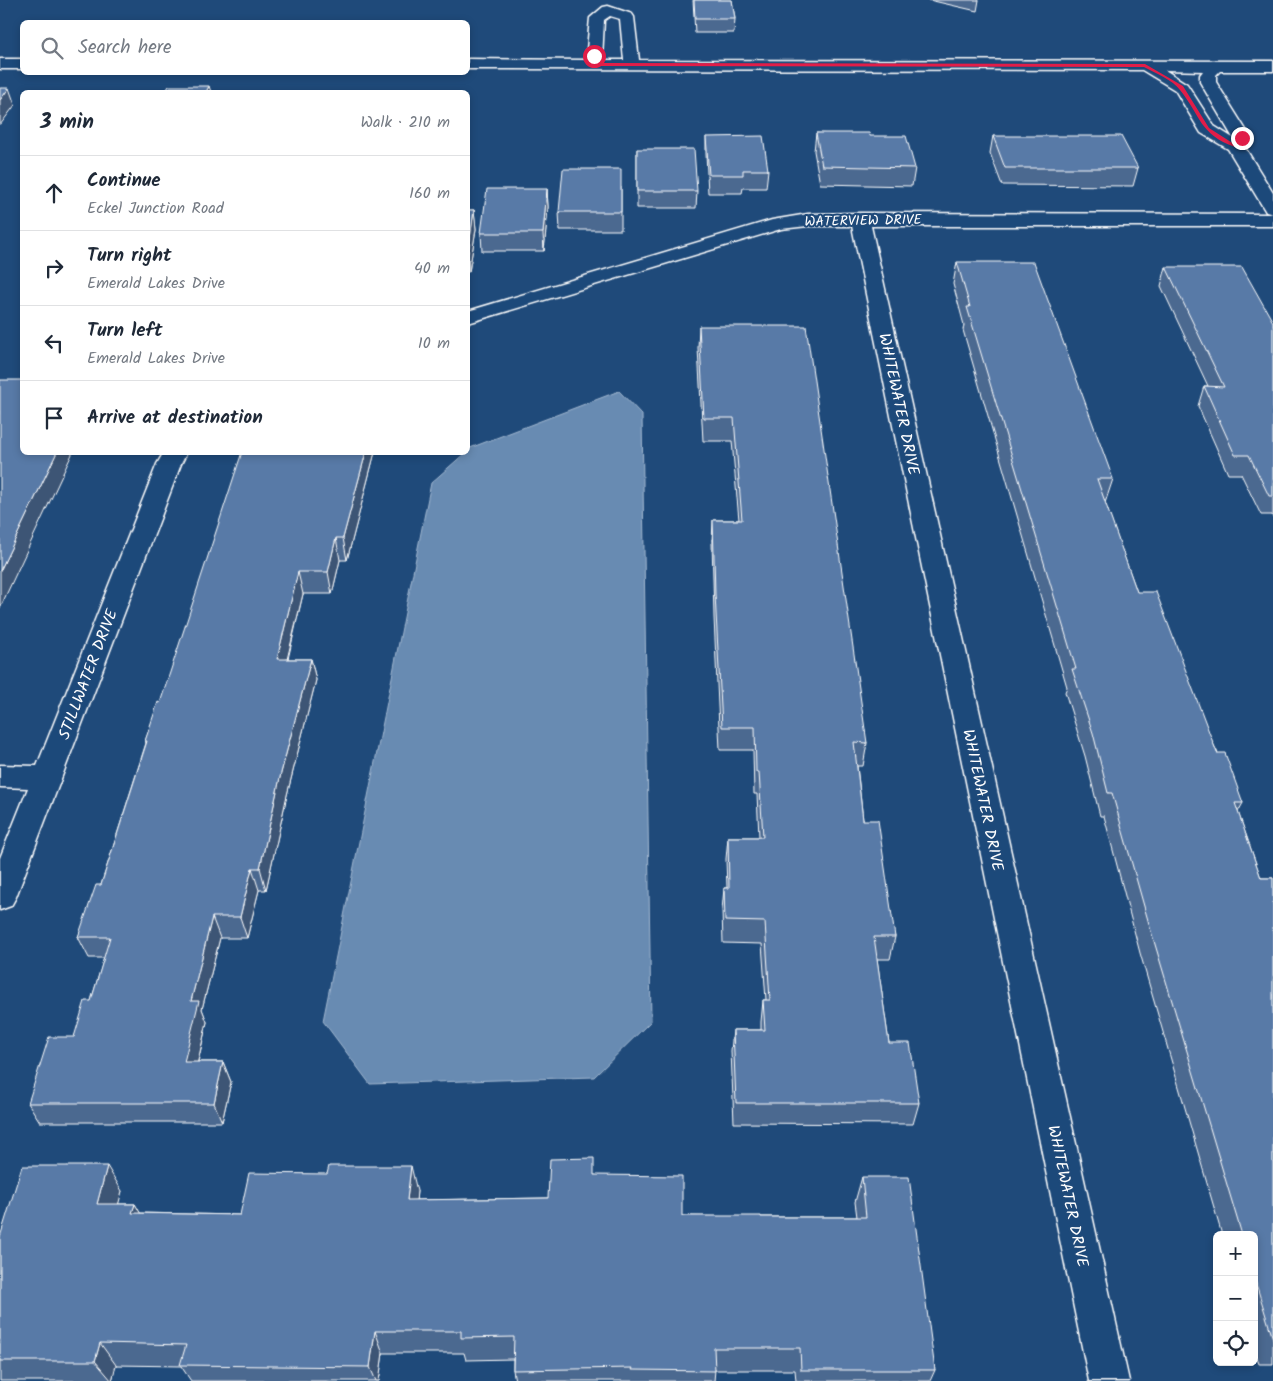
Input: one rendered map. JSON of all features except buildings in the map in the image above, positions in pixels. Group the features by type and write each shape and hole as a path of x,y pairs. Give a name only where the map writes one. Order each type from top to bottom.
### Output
{"street":[{"path":"594,64 597,18 608,5 627,17 632,64"},
{"path":"0,64 20,64"},
{"path":"470,64 1273,66"},
{"path":"1145,66 1181,87 1207,129 1235,146 1273,208"},
{"path":"1215,66 1208,75 1208,82 1242,138 1235,146"},
{"name":"WHITEWATER DRIVE","path":"860,219 1109,1381"},
{"name":"WATERVIEW DRIVE","path":"470,316 779,224 808,220 1273,220"},
{"name":"STILLWATER DRIVE","path":"0,897 169,464 174,455"},
{"path":"0,776 47,776"}],"water":[{"path":"619,391 642,415 651,1021 594,1077 370,1084 323,1021 431,483 463,455 470,455 470,448"}],"route":[{"path":"594,56 594,64 1145,66 1172,80 1181,87 1207,129 1214,135 1235,146 1242,138"}]}
